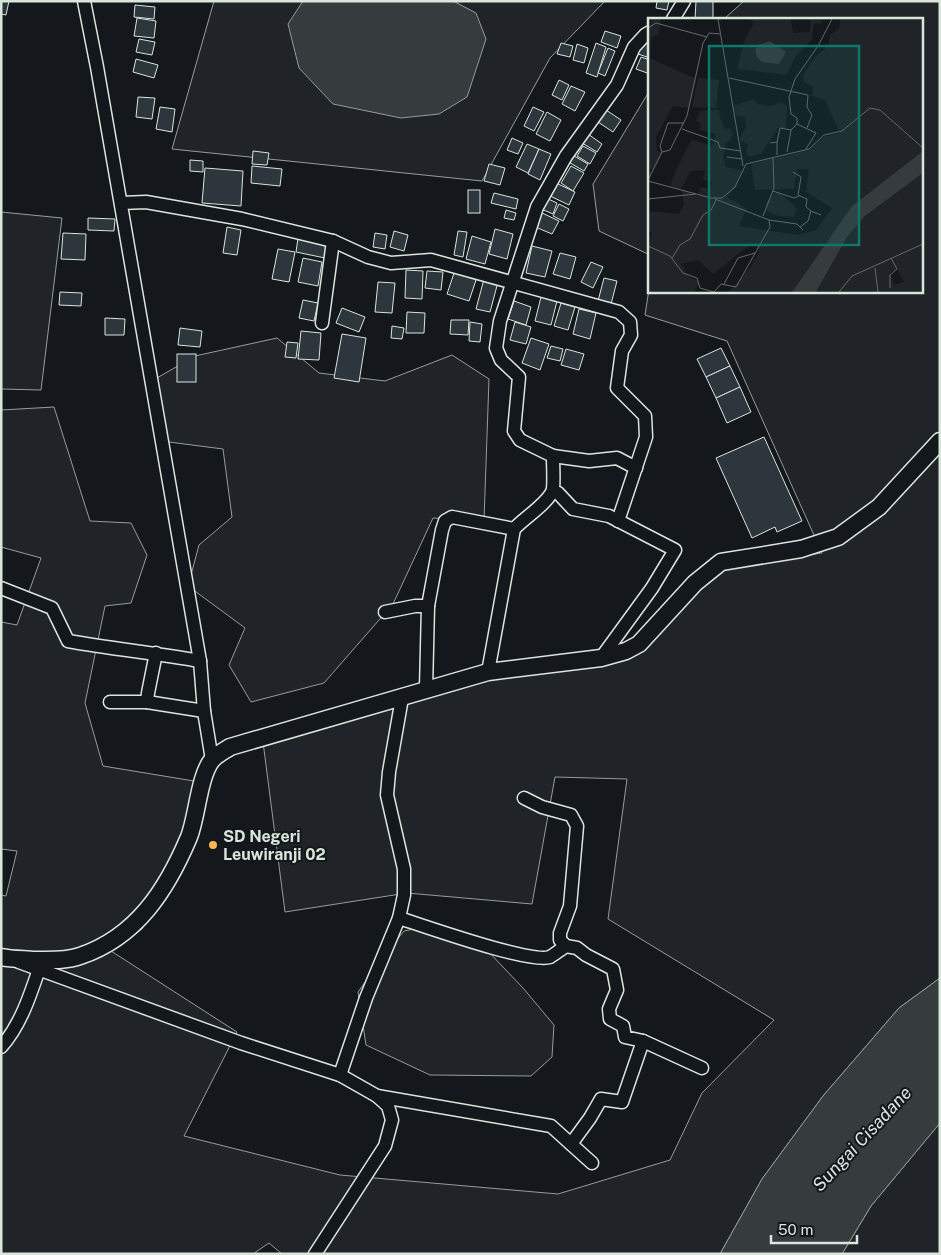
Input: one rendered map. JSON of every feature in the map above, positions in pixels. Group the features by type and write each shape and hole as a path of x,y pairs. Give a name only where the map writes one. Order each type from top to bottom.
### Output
{"main road":[{"path":"6,958 56,960 79,957 109,944 140,919 161,893 189,836 206,772 212,760 230,747 488,672 601,658 626,652 639,644 695,583 721,562 801,550 838,537 879,507 940,441"}],"street":[{"path":"84,1 200,661 204,711 212,760"},
{"path":"674,18 684,1"},
{"path":"636,468 617,458 590,461 553,456 520,440 514,431 518,377 501,360 496,348 500,321 514,283 537,207 566,156 617,85 634,47 648,33"},
{"path":"121,203 146,202 242,219 333,240 368,257 391,263 431,260 619,312 630,322 631,335 622,351 616,388 645,416 646,437 618,521"},
{"path":"322,323 333,240"},
{"path":"488,672 514,529 522,520 540,507 553,491 553,456"},
{"path":"553,491 573,509 609,516 675,550 652,588 601,658"},
{"path":"426,689 428,606 445,522 452,517 514,529"},
{"path":"1,588 52,608 68,641 116,650 156,653 200,661"},
{"path":"385,612 415,606 428,606"},
{"path":"148,702 156,653"},
{"path":"340,1075 366,998 399,918 404,895 404,869 387,794 402,698"},
{"path":"110,702 148,702 204,711"},
{"path":"524,798 542,807 571,816 577,826 570,906 560,933 560,940 566,946 577,948 612,969 617,990 609,1009 610,1019 624,1026 625,1037 643,1041 702,1068"},
{"path":"399,918 499,949 536,958 549,957 566,946"},
{"path":"6,958 241,1043 340,1075 377,1096 388,1106 392,1120 385,1146 315,1254"},
{"path":"1,1047 13,1034 34,986 39,969"},
{"path":"571,1144 601,1099 622,1102 643,1041"},
{"path":"377,1096 551,1126 592,1164"}],"shaded area":[{"path":"214,1 605,1 550,58 482,181 172,149"},
{"path":"744,1 940,1 940,978 899,1008 823,1096 762,1179 720,1254 282,1254 269,1243 253,1254 1,1254 1,895 6,896 17,851 1,849 1,622 17,625 41,558 1,547 1,410 54,407 90,521 131,523 147,555 131,603 105,606 85,703 103,766 206,783 173,884 142,929 111,951 237,1032 184,1136 340,1175 558,1194 670,1160 702,1093 774,1020 608,919 627,779 555,777 532,904 407,893 285,912 263,742 468,681 622,655 686,585 729,566 822,553 727,341 645,315 649,292 924,292 924,18 725,18"},
{"path":"648,93 648,254 599,231 593,184"},
{"path":"1,212 62,218 41,390 1,389"},
{"path":"277,338 319,373 385,381 452,355 489,379 484,521 433,518 393,604 324,683 251,702 229,665 245,628 188,586 199,545 232,517 223,449 169,442 150,382 195,356"},
{"path":"439,924 485,948 523,988 554,1025 552,1057 531,1076 430,1075 366,1045 358,992 404,931"},
{"path":"940,1123 940,1254 842,1254 871,1206"}],"water":[{"path":"303,1 453,1 476,13 486,39 467,97 439,114 401,118 333,104 299,68 288,24"},
{"name":"Sungai Cisadane","path":"940,978 940,1123 871,1206 842,1254 720,1254 762,1179 823,1096 899,1008"}],"building":[{"path":"1,1 9,1 6,15 1,14"},
{"path":"657,1 669,1 667,10 656,8"},
{"path":"696,1 713,1 713,18 695,18"},
{"path":"135,5 155,7 154,19 134,17"},
{"path":"137,18 156,21 154,38 134,36"},
{"path":"605,31 621,36 617,48 601,42"},
{"path":"139,39 155,42 152,55 136,52"},
{"path":"642,40 648,42 648,57 638,54"},
{"path":"561,43 573,46 570,57 557,54"},
{"path":"596,43 606,47 597,77 586,73"},
{"path":"577,44 588,48 584,63 573,60"},
{"path":"608,48 615,51 605,76 598,73"},
{"path":"641,57 648,59 648,73 636,69"},
{"path":"136,59 158,65 154,78 133,72"},
{"path":"559,80 569,85 562,100 552,95"},
{"path":"571,86 585,92 575,111 562,104"},
{"path":"138,97 155,98 152,119 136,117"},
{"path":"160,107 175,109 172,132 156,129"},
{"path":"533,107 544,112 534,131 524,126"},
{"path":"606,110 621,120 613,132 598,122"},
{"path":"547,112 561,120 550,141 536,134"},
{"path":"588,134 602,144 597,152 582,143"},
{"path":"512,138 523,143 518,154 507,150"},
{"path":"527,144 539,149 528,173 516,167"},
{"path":"583,146 596,153 590,164 577,156"},
{"path":"539,149 551,154 540,180 528,174"},
{"path":"253,151 269,153 267,165 252,164"},
{"path":"569,153 588,164 584,171 565,160"},
{"path":"190,160 203,161 203,172 190,171"},
{"path":"489,164 505,168 500,185 484,181"},
{"path":"252,166 282,169 280,186 251,183"},
{"path":"571,166 584,173 573,191 561,183"},
{"path":"205,168 243,171 241,206 202,203"},
{"path":"554,182 575,192 569,205 548,195"},
{"path":"468,190 480,190 480,213 468,213"},
{"path":"494,193 518,199 516,209 491,203"},
{"path":"544,197 557,203 553,214 539,208"},
{"path":"559,204 569,209 563,221 553,216"},
{"path":"506,210 516,213 514,220 504,218"},
{"path":"540,212 559,221 552,234 533,226"},
{"path":"88,218 115,219 114,231 88,230"},
{"path":"227,227 241,230 237,255 223,253"},
{"path":"495,229 513,234 507,259 489,254"},
{"path":"394,231 408,235 404,251 390,247"},
{"path":"458,231 467,232 463,257 454,255"},
{"path":"63,233 86,234 85,260 61,259"},
{"path":"375,233 387,235 385,249 373,247"},
{"path":"472,236 491,242 485,264 466,259"},
{"path":"298,238 327,244 325,258 296,252"},
{"path":"532,246 552,251 545,277 526,273"},
{"path":"278,249 295,252 289,282 272,279"},
{"path":"560,253 576,257 570,279 553,274"},
{"path":"303,258 322,262 318,286 298,282"},
{"path":"591,262 603,267 593,288 581,282"},
{"path":"406,270 423,271 422,299 405,298"},
{"path":"455,270 477,277 469,301 447,294"},
{"path":"427,271 443,272 441,290 425,288"},
{"path":"604,278 617,281 611,304 598,301"},
{"path":"484,279 498,282 490,312 476,309"},
{"path":"378,282 395,283 392,313 375,312"},
{"path":"60,292 82,293 81,306 59,305"},
{"path":"541,297 557,301 551,325 535,321"},
{"path":"303,300 318,303 314,321 299,318"},
{"path":"514,301 531,307 526,325 508,319"},
{"path":"561,303 575,307 568,330 554,326"},
{"path":"342,308 365,317 359,332 336,323"},
{"path":"579,309 596,313 590,339 573,334"},
{"path":"407,312 425,313 424,333 406,333"},
{"path":"105,318 125,319 124,335 105,335"},
{"path":"451,320 469,320 468,335 450,334"},
{"path":"470,322 482,324 480,342 469,341"},
{"path":"515,322 531,327 526,344 510,340"},
{"path":"392,326 404,328 402,339 391,338"},
{"path":"180,328 202,331 200,347 178,345"},
{"path":"301,331 321,333 319,360 298,359"},
{"path":"342,334 366,338 359,382 334,378"},
{"path":"531,338 549,344 540,370 522,363"},
{"path":"287,342 298,343 296,358 285,357"},
{"path":"551,346 563,349 560,361 547,358"},
{"path":"721,348 730,366 706,377 697,359"},
{"path":"566,349 584,354 579,370 561,365"},
{"path":"177,354 196,354 196,382 177,382"},
{"path":"730,366 740,387 716,398 706,377"},
{"path":"740,387 751,412 727,423 716,398"},
{"path":"764,437 802,521 777,532 775,527 752,538 716,458"}],"place":[{"name":"SD Negeri Leuwiranji 02","path":"213,845"}]}
